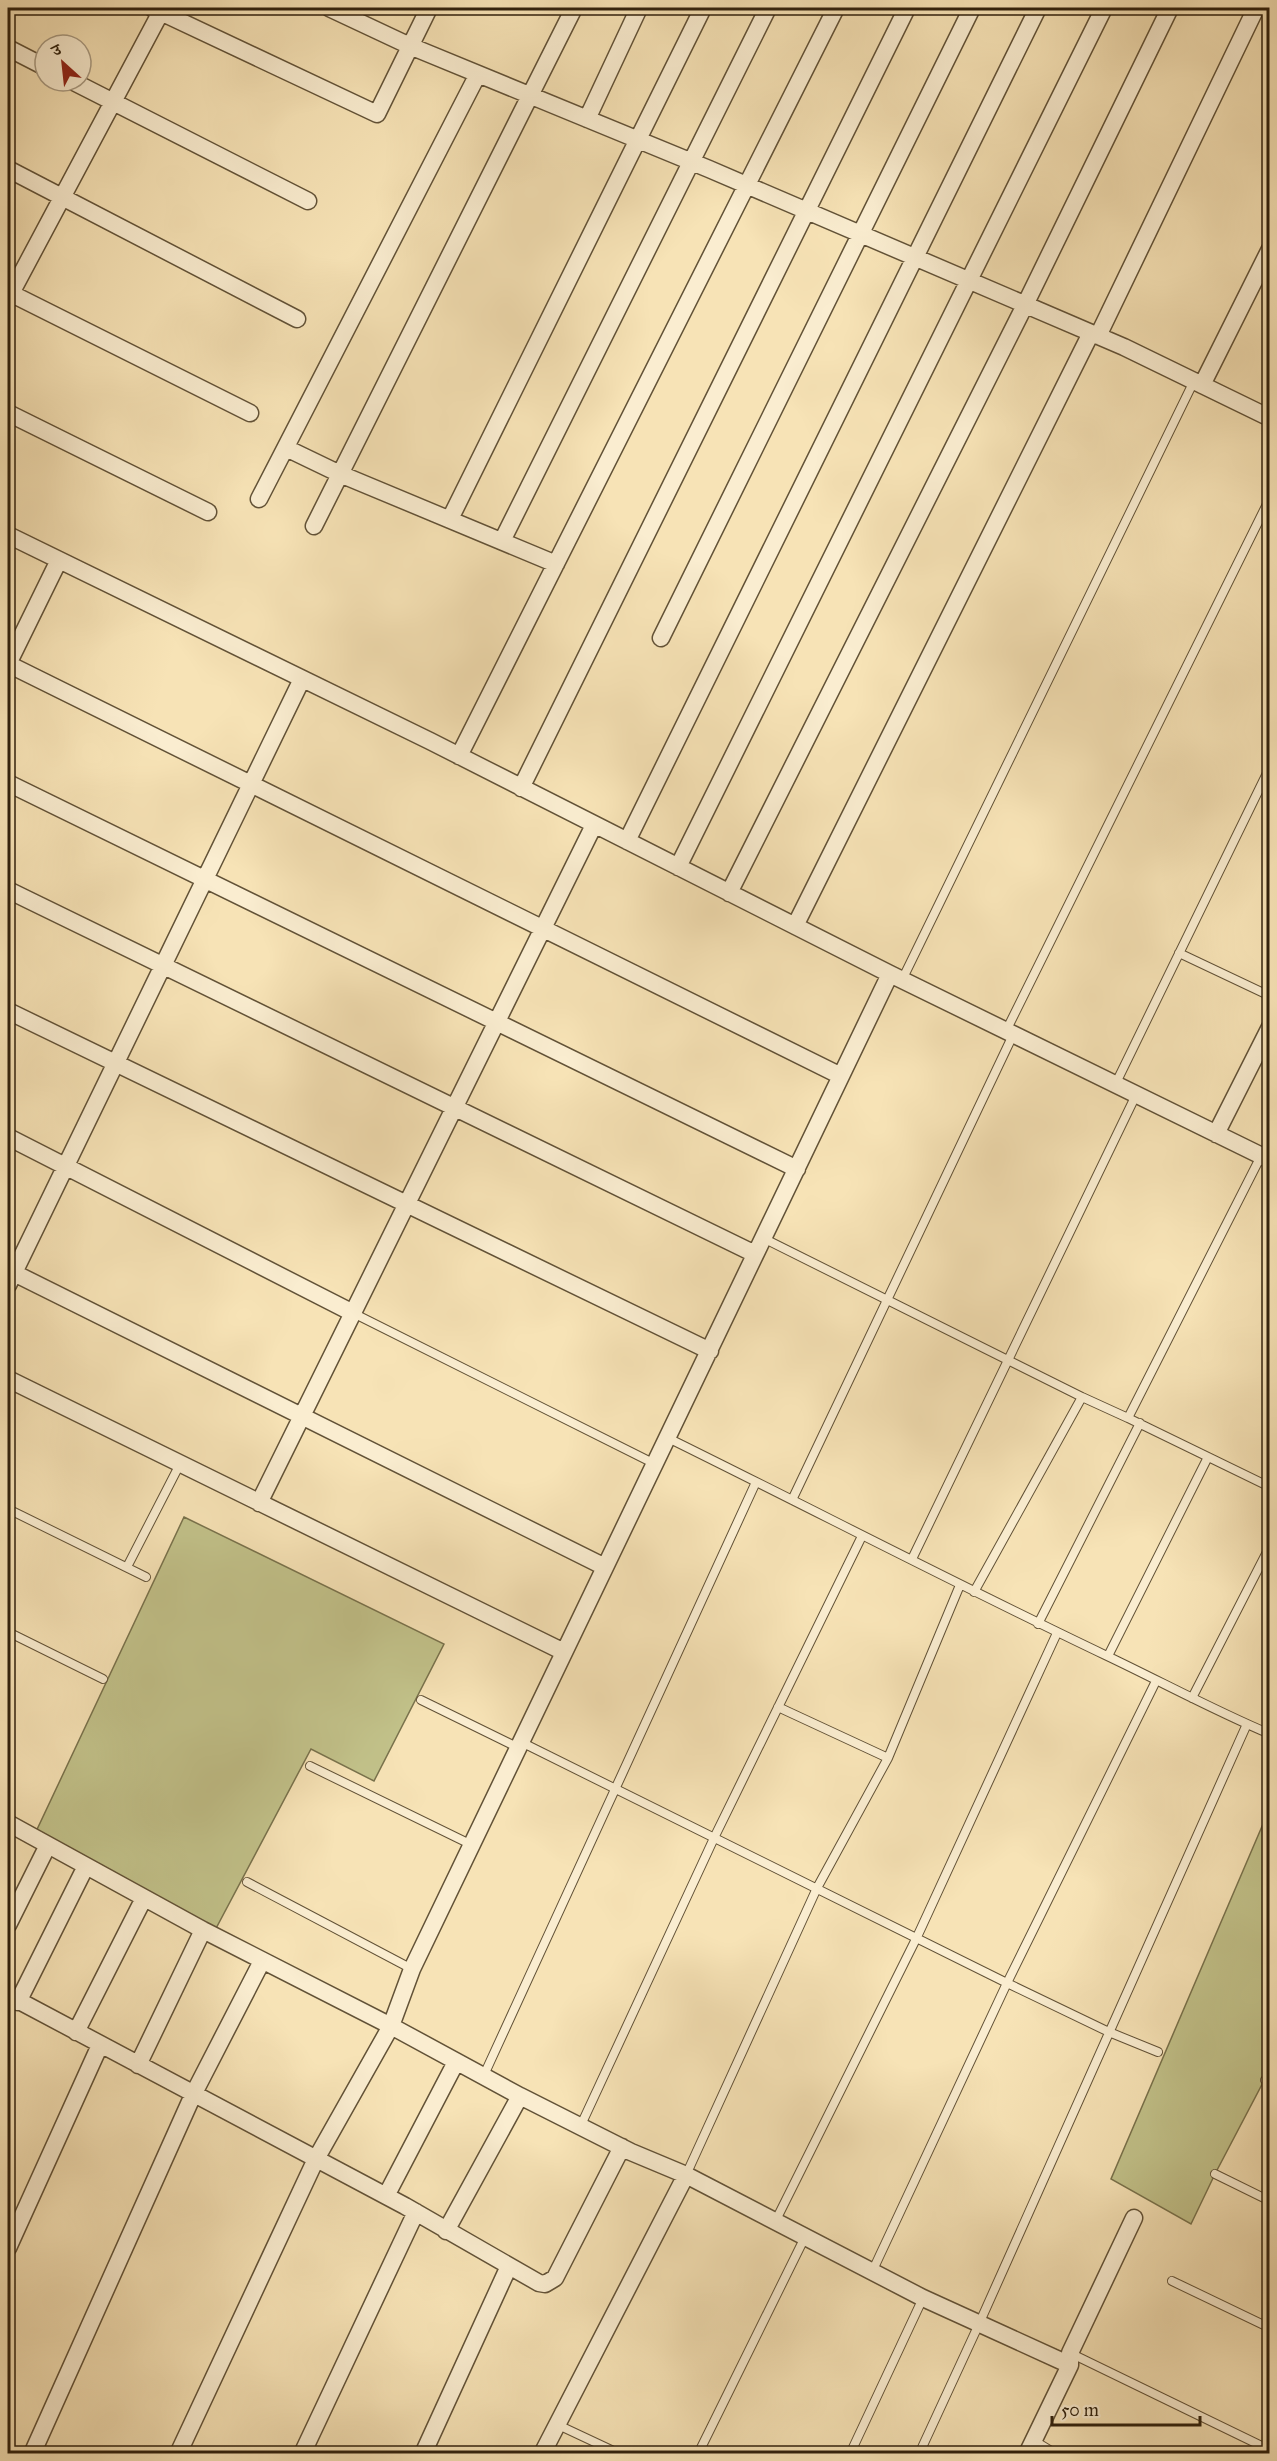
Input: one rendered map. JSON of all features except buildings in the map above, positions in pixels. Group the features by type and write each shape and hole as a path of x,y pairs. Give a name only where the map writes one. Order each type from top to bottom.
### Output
{"street":[{"path":"329,8 410,46 692,162 1095,335 1269,418"},
{"path":"250,413 8,295 112,102 158,9 377,114 428,8"},
{"path":"314,526 574,8"},
{"path":"587,119 639,8"},
{"path":"450,519 703,8"},
{"path":"502,541 768,8"},
{"path":"459,756 836,8"},
{"path":"521,788 907,8"},
{"path":"661,638 972,8"},
{"path":"627,841 1038,8"},
{"path":"678,867 1104,8"},
{"path":"729,893 1025,305 1170,8"},
{"path":"795,926 1095,335 1256,8"},
{"path":"8,48 33,61"},
{"path":"260,499 478,74"},
{"path":"93,92 308,201"},
{"path":"8,169 297,319"},
{"path":"1198,383 1269,249"},
{"path":"8,413 208,512"},
{"path":"286,448 340,474 556,564"},
{"path":"8,535 459,756 896,977 1265,1158"},
{"path":"59,560 8,664 841,1076"},
{"path":"302,679 65,1166 9,1276 303,1416 605,1567"},
{"path":"8,783 796,1169"},
{"path":"259,1503 594,825"},
{"path":"8,890 756,1254"},
{"path":"178,2454 316,2159 390,2026 412,1969 841,1076 896,977"},
{"path":"8,1011 710,1351"},
{"path":"1216,1134 1269,1027"},
{"path":"8,1137 353,1313"},
{"path":"8,1379 564,1652"},
{"path":"8,1823 203,1930 484,2075 520,2096 622,2147 686,2175 923,2298 979,2324 1070,2359"},
{"path":"8,1925 48,1845"},
{"path":"86,1866 13,1998 416,2212 539,2283 551,2282 622,2147"},
{"path":"76,2032 144,1898"},
{"path":"138,2064 203,1930"},
{"path":"32,2454 193,2095 262,1961"},
{"path":"8,2248 100,2045"},
{"path":"386,2196 456,2062"},
{"path":"446,2231 520,2096"},
{"path":"542,2454 555,2424 686,2175"},
{"path":"302,2454 416,2212"},
{"path":"1030,2447 1134,2218"},
{"path":"423,2454 509,2266"}],"lane":[{"path":"896,977 1198,383"},
{"path":"792,1500 1009,1033 1269,498"},
{"path":"1115,1085 1269,767"},
{"path":"1179,953 1269,996"},
{"path":"912,1558 1136,1095"},
{"path":"1128,1418 1265,1158"},
{"path":"763,1238 1082,1397 1269,1487"},
{"path":"353,1313 656,1464"},
{"path":"974,1592 1082,1397"},
{"path":"1038,1624 1140,1423"},
{"path":"668,1438 862,1536 912,1558 1038,1624 1269,1734"},
{"path":"1108,1656 1208,1457"},
{"path":"127,1567 180,1464"},
{"path":"484,2075 756,1482"},
{"path":"8,1509 146,1577"},
{"path":"581,2125 715,1836 862,1536"},
{"path":"1192,1698 1269,1546"},
{"path":"686,2175 817,1888 888,1758 960,1585"},
{"path":"8,1632 103,1679"},
{"path":"775,2222 917,1937 1057,1633"},
{"path":"872,2272 1007,1983 1156,1682"},
{"path":"421,1700 617,1788 1007,1983 1109,2032 1158,2052"},
{"path":"778,1707 888,1758"},
{"path":"919,2454 1247,1725"},
{"path":"310,1766 472,1845"},
{"path":"247,1882 412,1969"},
{"path":"1215,2174 1269,2201"},
{"path":"698,2454 805,2238"},
{"path":"1172,2282 1269,2328"},
{"path":"850,2454 923,2298"},
{"path":"1070,2359 1269,2450"},
{"path":"555,2424 621,2454"},
{"path":"1030,2447 1056,2454"}],"green space":[{"path":"184,1517 444,1644 374,1781 311,1749 213,1934 33,1838"},
{"path":"1269,1810 1269,2071 1191,2224 1111,2179"}]}
